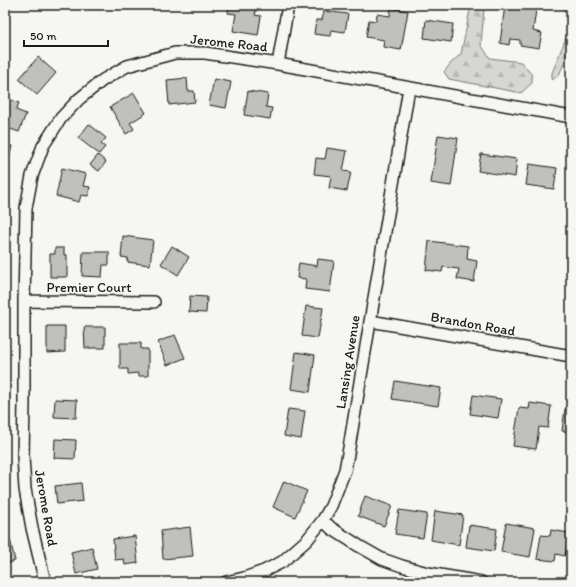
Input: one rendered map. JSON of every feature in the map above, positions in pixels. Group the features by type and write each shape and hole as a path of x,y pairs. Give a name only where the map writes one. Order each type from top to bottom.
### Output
{"street":[{"path":"278,64 288,5"},
{"name":"Jerome Road","path":"45,582 32,528 25,489 23,456 26,208 32,176 43,146 61,118 79,99 103,80 127,66 175,54 205,53 278,64 571,117"},
{"name":"Lansing Avenue","path":"226,582 264,571 282,562 307,540 323,520 331,506 345,470 409,88"},
{"name":"Premier Court","path":"24,301 154,302"},
{"name":"Brandon Road","path":"370,321 571,356"},
{"path":"323,520 331,528 382,560 402,566 427,577 481,582"}],"green space":[{"path":"471,5 487,5 484,8 481,45 490,58 521,62 532,75 532,83 521,93 449,79 444,72 461,54"},
{"path":"561,5 571,5 571,47 559,75 552,80 552,73 569,30 569,18"}],"building":[{"path":"229,5 257,6 255,15 261,16 258,35 233,31 236,14 228,13"},
{"path":"505,5 536,10 533,31 542,33 539,48 520,45 520,40 510,39 509,45 500,43"},
{"path":"391,8 408,11 401,50 383,47 384,40 366,37 369,20 376,21 377,14 390,16"},
{"path":"324,11 348,14 345,32 331,30 330,36 314,34 316,20 322,20"},
{"path":"426,20 453,24 451,42 424,38"},
{"path":"38,57 56,73 37,95 19,79"},
{"path":"187,78 188,91 194,91 195,102 169,105 167,80"},
{"path":"214,79 231,82 226,108 209,105"},
{"path":"248,91 268,94 266,107 272,108 270,119 244,115"},
{"path":"134,93 146,113 130,123 134,129 126,134 110,107"},
{"path":"7,98 19,103 16,110 26,114 19,132 5,127 5,103"},
{"path":"89,124 106,138 101,144 105,147 99,154 78,138"},
{"path":"438,135 458,138 451,186 431,183"},
{"path":"5,144 12,146 8,162 5,162"},
{"path":"327,148 347,151 343,171 351,172 347,191 329,188 331,176 314,174 316,158 325,159"},
{"path":"481,154 517,159 515,177 478,171"},
{"path":"98,155 106,162 99,171 90,165"},
{"path":"529,164 557,168 554,189 526,185"},
{"path":"62,168 86,174 83,186 90,187 88,196 81,195 79,202 56,196"},
{"path":"123,236 153,240 150,265 127,262 128,258 121,257"},
{"path":"429,241 468,246 467,259 477,261 474,282 457,279 459,269 443,267 442,272 426,270"},
{"path":"172,246 189,257 178,275 161,264"},
{"path":"55,248 64,248 64,255 67,255 67,277 50,277 50,254 55,254"},
{"path":"83,252 109,252 109,265 103,265 102,277 82,276"},
{"path":"318,259 334,261 330,292 305,289 306,279 297,278 299,263 317,266"},
{"path":"190,296 207,297 206,313 189,312"},
{"path":"306,306 323,308 318,338 302,336"},
{"path":"47,326 65,326 65,352 47,353"},
{"path":"84,327 105,327 105,348 85,348"},
{"path":"175,335 185,358 167,365 158,342"},
{"path":"120,343 141,343 141,349 148,349 148,376 138,376 138,373 128,374 128,369 120,369"},
{"path":"296,352 315,355 310,392 291,389"},
{"path":"395,381 441,388 438,406 392,399"},
{"path":"473,395 501,399 498,418 470,414"},
{"path":"55,399 77,400 76,418 54,417"},
{"path":"530,403 551,406 548,428 539,427 536,449 513,446 519,408 529,409"},
{"path":"288,409 305,411 301,439 284,436"},
{"path":"565,409 571,410 571,432 562,431"},
{"path":"55,439 76,440 75,459 54,458"},
{"path":"284,481 307,491 295,517 273,507"},
{"path":"81,483 83,501 57,504 55,486"},
{"path":"365,496 392,506 384,526 358,516"},
{"path":"399,510 427,514 423,538 395,534"},
{"path":"435,511 463,515 459,545 431,540"},
{"path":"506,523 535,528 530,557 501,552"},
{"path":"469,525 497,529 494,551 466,547"},
{"path":"190,527 193,556 163,559 161,531"},
{"path":"551,530 569,533 565,556 556,554 555,561 537,559 541,535 550,536"},
{"path":"135,536 138,563 125,565 124,559 115,560 113,539"},
{"path":"10,539 15,561 5,564 5,541"},
{"path":"92,547 97,569 76,574 71,552"}]}
